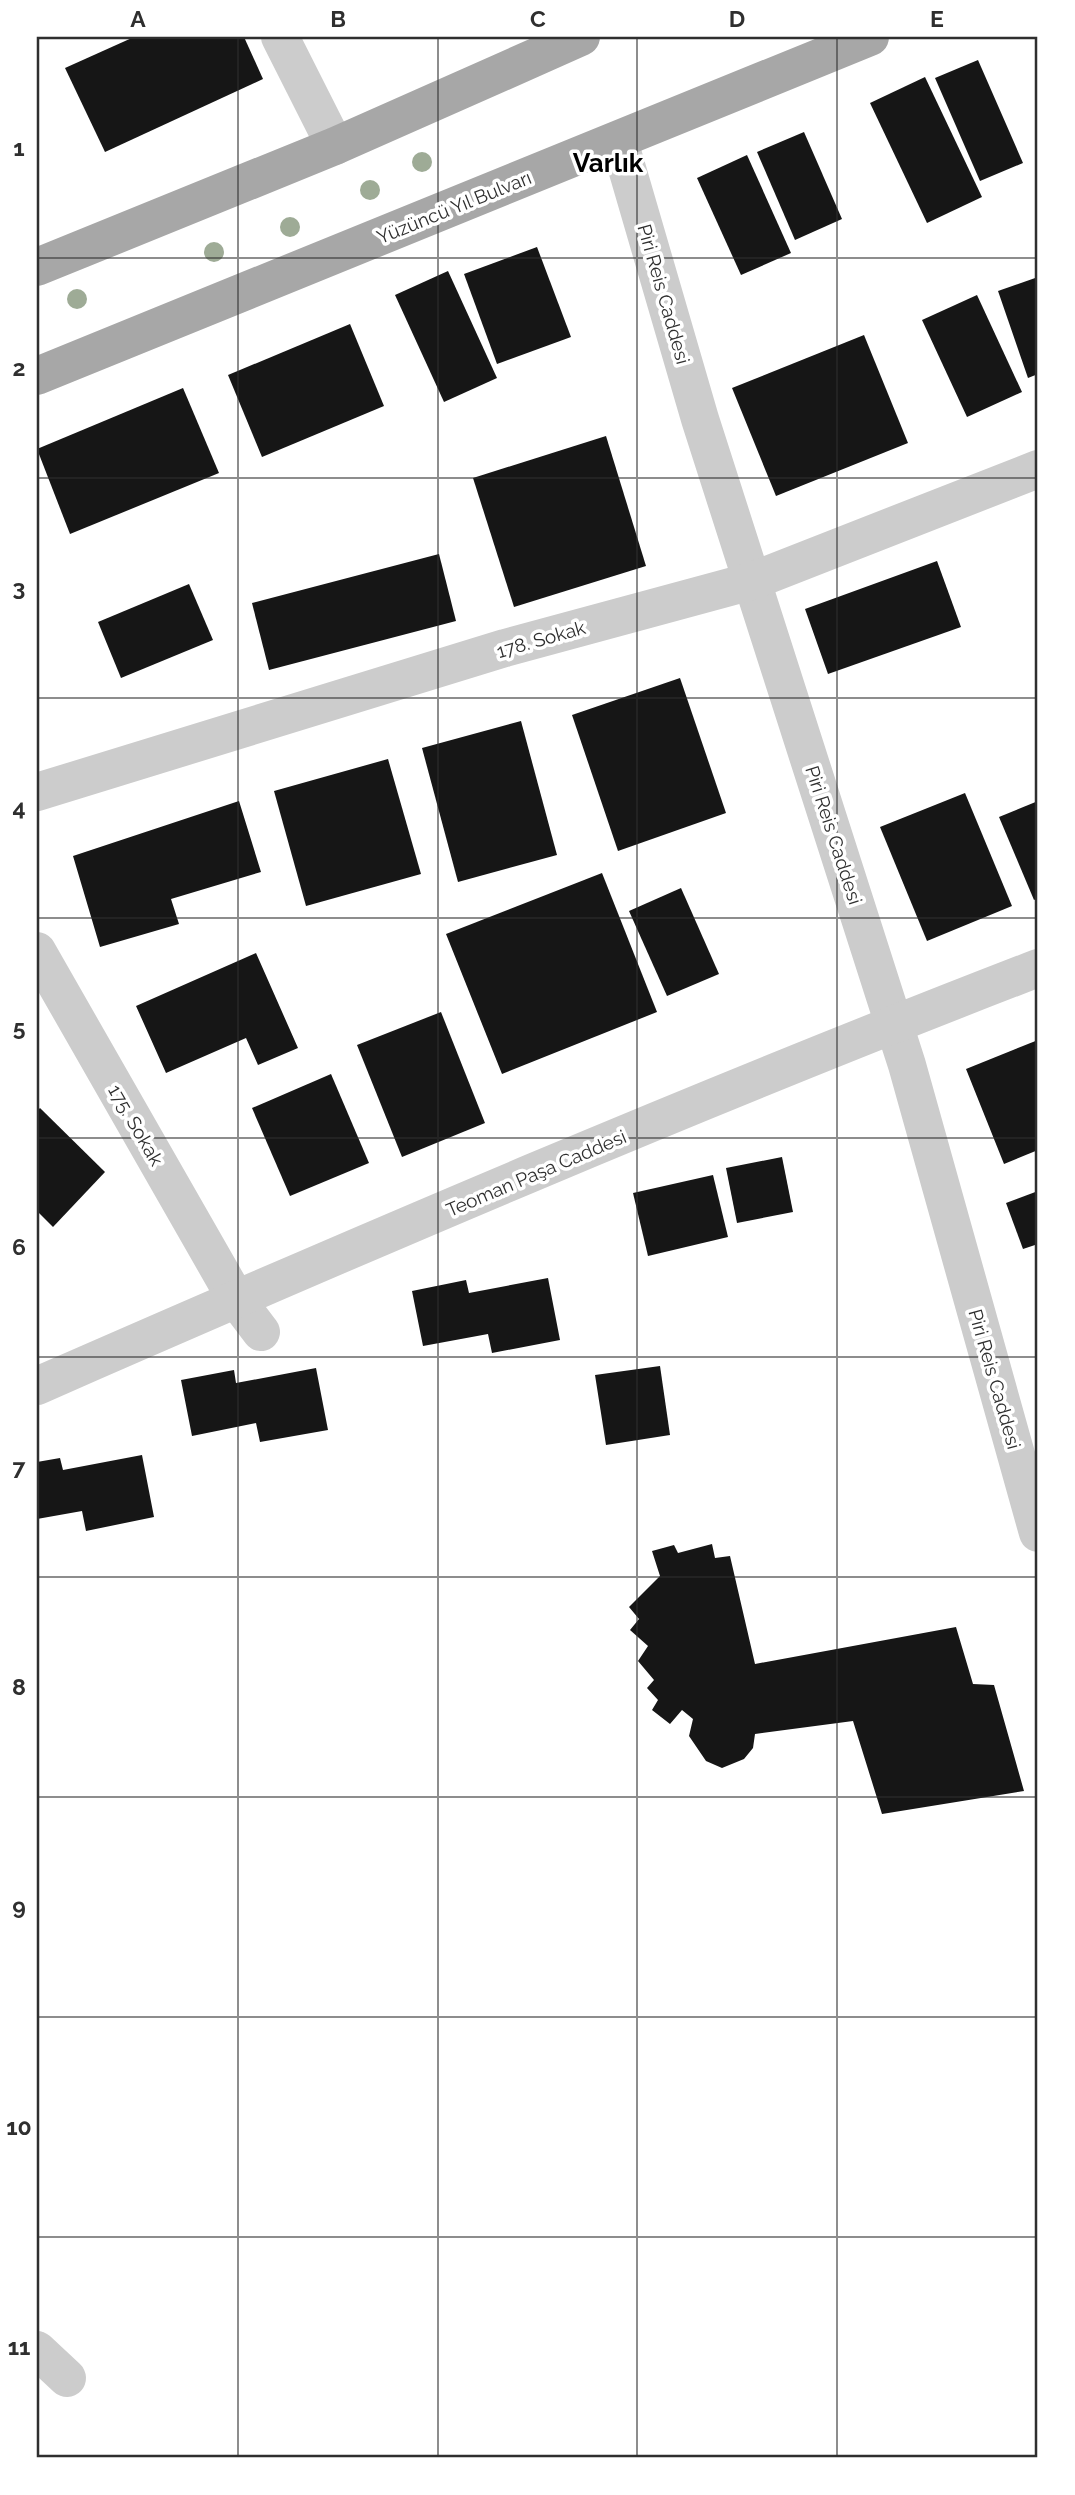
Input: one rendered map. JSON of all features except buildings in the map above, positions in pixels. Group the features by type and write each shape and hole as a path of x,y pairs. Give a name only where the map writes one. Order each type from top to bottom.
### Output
{"main road":[{"path":"37,267 335,146 581,37"},
{"name":"Yüzüncü Yıl Bulvarı","path":"37,376 870,37"}],"street":[{"path":"280,37 335,146"},
{"name":"Piri Reis Caddesi","path":"619,141 700,419 894,1024 1038,1533"},
{"name":"178. Sokak","path":"37,792 505,648 752,581 1038,469"},
{"name":"175. Sokak","path":"37,951 236,1298 261,1332"},
{"name":"Teoman Paşa Caddesi","path":"37,1386 236,1298 894,1024 1038,968"},
{"path":"37,2350 67,2378"}],"district":[{"name":"Varlık","path":"608,163"}]}
